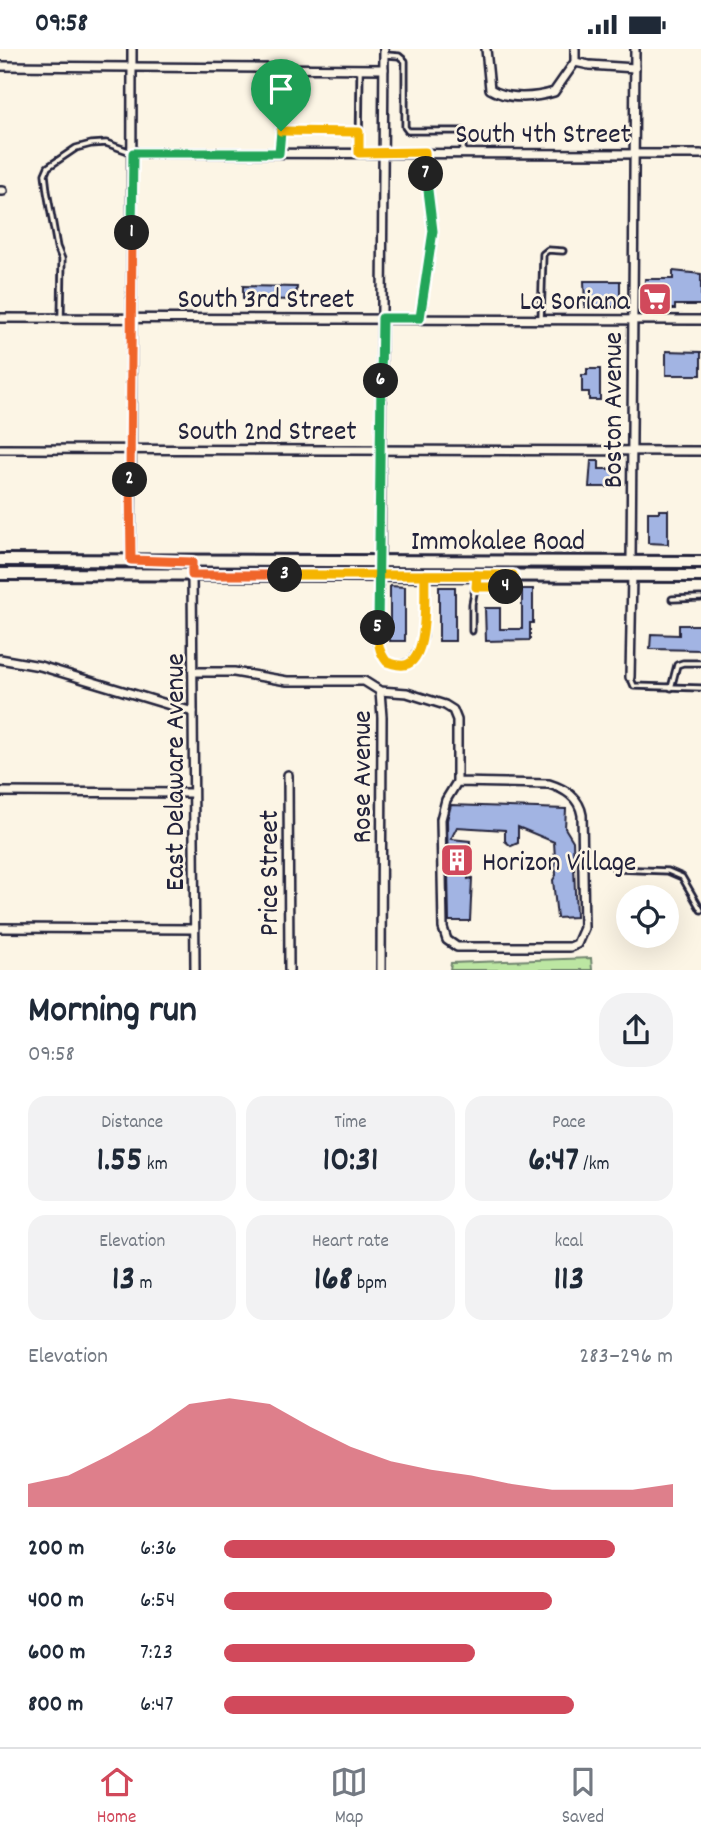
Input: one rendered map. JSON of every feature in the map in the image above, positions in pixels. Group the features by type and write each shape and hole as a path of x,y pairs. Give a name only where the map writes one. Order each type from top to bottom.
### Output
{"main road":[{"name":"Immokalee Road","path":"0,560 701,562"},
{"path":"131,560 131,574"},
{"path":"192,562 192,575"},
{"path":"380,562 380,575"},
{"path":"631,562 632,575"},
{"name":"Immokalee Road","path":"0,574 701,576"}],"street":[{"path":"131,560 132,49"},
{"path":"486,49 488,85 501,96 540,96 554,92 575,62 575,49"},
{"name":"Boston Avenue","path":"631,562 635,49"},
{"path":"380,562 384,52"},
{"path":"575,62 635,68"},
{"path":"0,67 384,69"},
{"name":"South 4th Street","path":"133,153 701,154"},
{"name":"South 3rd Street","path":"0,318 701,320"},
{"name":"South 2nd Street","path":"0,449 701,451"},
{"name":"East Delaware Avenue","path":"192,575 195,970"},
{"path":"630,677 632,575"},
{"path":"0,659 40,666 193,712"},
{"name":"Rose Avenue","path":"193,672 234,673 279,681 364,681 380,691 383,717 381,970"},
{"path":"380,691 407,692 445,705 453,710 457,720 457,782 446,800 441,819 443,928 447,940 457,947 570,947 577,944 584,928 582,815 573,796 549,784 457,782"},
{"name":"Price Street","path":"288,775 289,970"},
{"path":"0,792 193,793"},
{"path":"0,928 194,929"}],"lane":[{"path":"384,52 399,56 405,61 405,127 408,131 463,131 463,152"},
{"path":"359,153 360,69"},
{"path":"279,153 281,131 359,132"},
{"path":"61,318 62,259 57,247 48,198 48,167 76,148 91,144 106,143 133,153"},
{"path":"420,318 433,231 425,152"},
{"path":"541,319 542,254 548,250 563,251"},
{"path":"380,575 378,647 387,662 406,665 416,655 424,637 425,575"},
{"path":"472,631 472,604 477,575"},
{"path":"476,587 513,587 513,575"},
{"path":"672,599 701,598"},
{"path":"671,688 677,665 701,663"},
{"path":"630,677 635,686 701,688"},
{"path":"615,869 668,871 682,877 701,910"}],"green space":[{"path":"591,958 592,970 450,970 451,963"}],"building":[{"path":"673,271 701,274 701,305 675,305 675,309 644,309 645,279 673,279"},
{"path":"584,281 620,281 620,307 585,307"},
{"path":"243,286 297,287 296,300 243,299"},
{"path":"666,351 701,352 701,375 666,375"},
{"path":"587,369 600,369 600,400 589,400 589,392 582,392 582,375 587,375"},
{"path":"591,461 599,461 599,469 615,469 615,487 589,487"},
{"path":"668,510 668,544 648,543 648,512"},
{"path":"390,586 405,587 405,641 390,641"},
{"path":"439,587 455,587 455,641 439,641"},
{"path":"522,589 533,589 530,640 486,641 485,608 500,608 500,629 522,629"},
{"path":"679,625 701,625 701,650 650,649 651,634 679,635"},
{"name":"Horizon Village","path":"451,805 566,809 565,828 573,841 576,917 557,918 553,880 556,875 554,842 518,827 518,843 511,846 505,841 505,830 457,827 451,839 470,841 470,921 449,921 447,820"}],"place":[{"name":"La Soriana","path":"655,299"},
{"name":"Horizon Village","path":"457,860"}],"route":[{"path":"281,131 279,153 133,153 131,560 192,562 192,575 380,575 425,575 477,575 513,575 513,587 476,587 477,575 425,575 424,637 416,655 406,665 387,662 380,655 378,647 380,575 382,318 420,318 433,231 425,152 359,153 359,132 281,131"}]}
